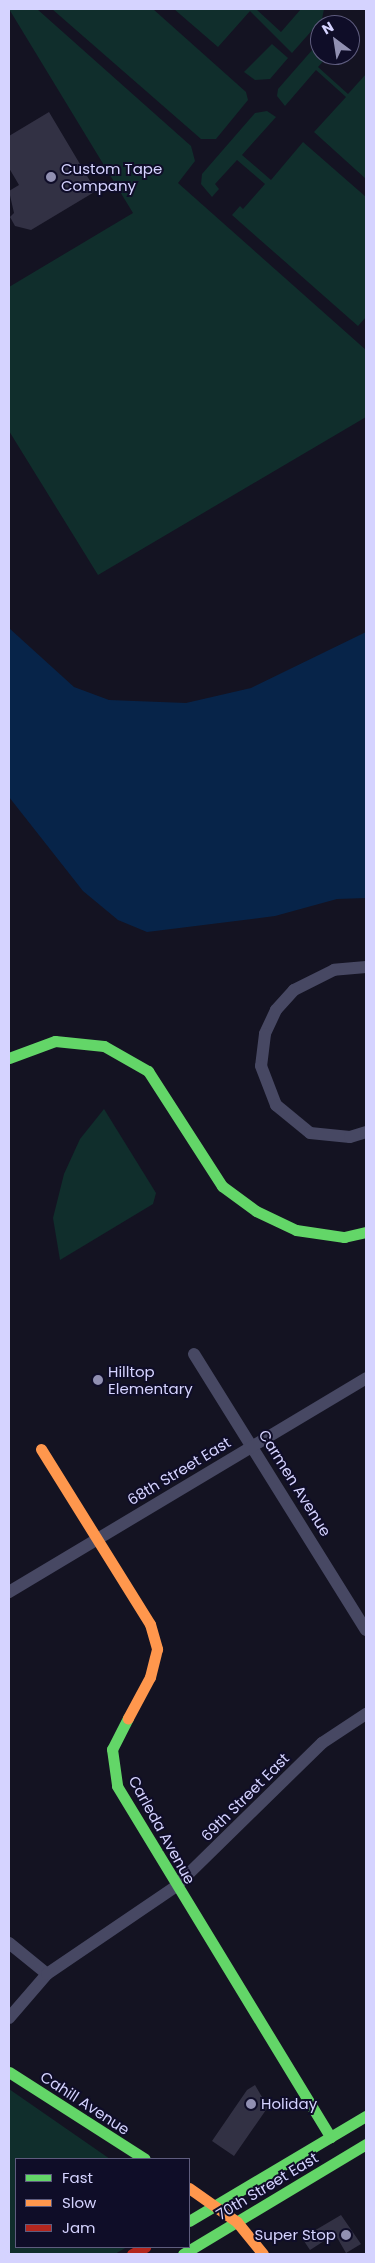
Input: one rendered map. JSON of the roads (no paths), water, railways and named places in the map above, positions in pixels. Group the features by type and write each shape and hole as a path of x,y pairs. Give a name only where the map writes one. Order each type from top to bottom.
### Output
{"street":[{"path":"366,967 334,970 294,990 276,1010 265,1034 261,1066 276,1105 310,1134 350,1138 366,1132"},
{"path":"9,1058 55,1041 104,1046 148,1071 222,1186 256,1211 296,1230 344,1237 366,1232"},
{"name":"Carmen Avenue","path":"194,1354 366,1630"},
{"name":"68th Street East","path":"9,1592 366,1378"},
{"name":"Carleda Avenue","path":"41,1449 99,1538 150,1624 157,1649 150,1677 112,1749 117,1786 175,1887 330,2137"},
{"name":"69th Street East","path":"9,2018 47,1974 175,1887 322,1743 366,1714"},
{"path":"9,1943 47,1974"},
{"name":"Cahill Avenue","path":"9,2072 143,2158"},
{"name":"70th Street East","path":"190,2220 366,2116"},
{"name":"70th Street East","path":"183,2254 366,2144"},
{"path":"190,2189 237,2222 263,2254"},
{"path":"132,2254 143,2248"}],"water":[{"path":"9,628 74,687 109,700 186,703 251,688 366,632 366,898 337,899 275,916 147,932 118,920 83,891 9,797"}],"place":[{"name":"Custom Tape Company","path":"51,177"},
{"name":"Hilltop Elementary","path":"98,1380"},
{"name":"Holiday","path":"251,2104"},
{"name":"Super Stop","path":"346,2235"}]}
